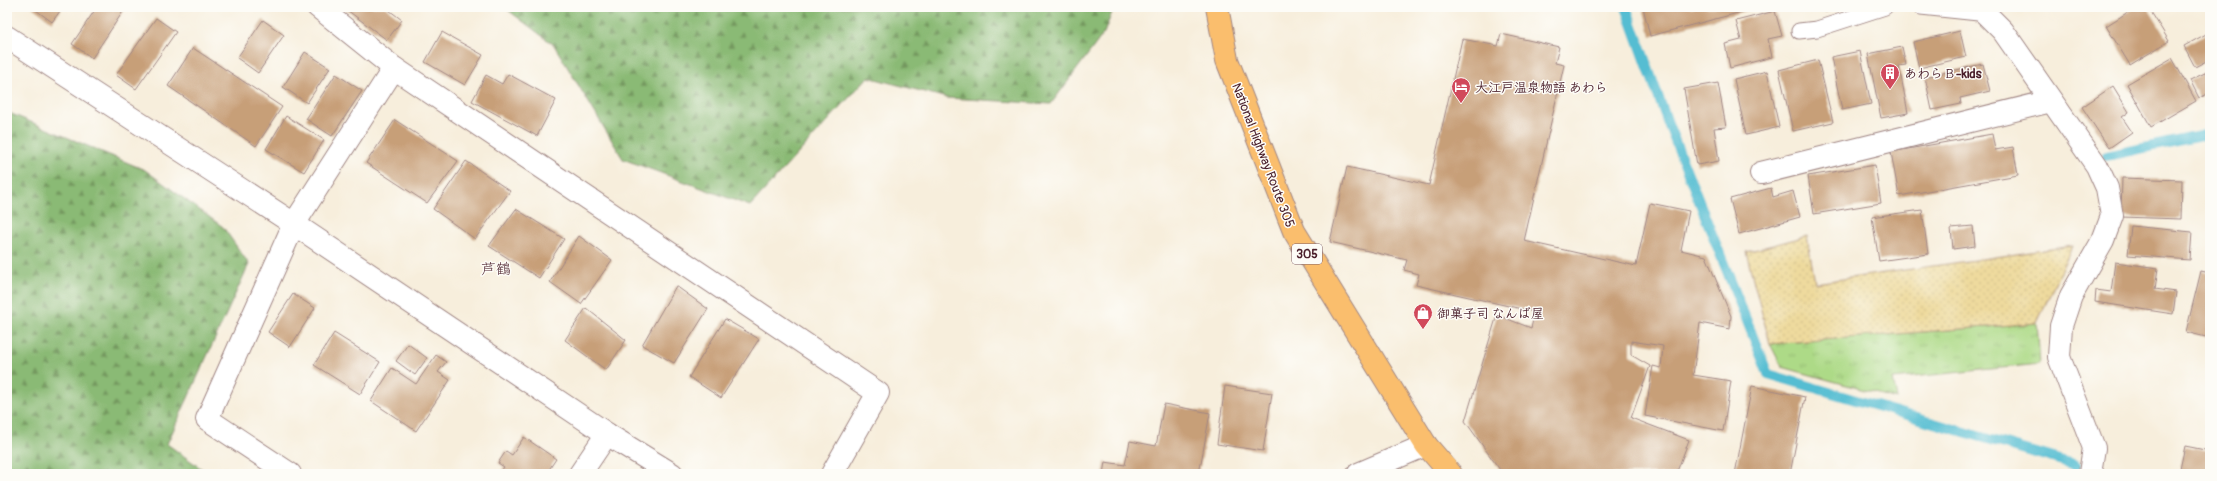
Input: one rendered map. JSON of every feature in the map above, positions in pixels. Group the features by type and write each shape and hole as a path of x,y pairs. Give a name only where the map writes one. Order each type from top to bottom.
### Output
{"highway":[{"name":"National Highway Route 305","path":"1217,7 1227,60 1294,231 1426,445 1451,474"}],"street":[{"path":"318,7 394,68 878,393 832,474"},
{"path":"1984,11 2003,31 2097,166 2107,188 2112,216 2103,240 2071,296 2061,334 2059,357 2094,448 2090,473 2093,474"},
{"path":"7,37 294,224 607,434 672,474"},
{"path":"290,474 207,419 294,224 394,68"},
{"path":"1761,173 2051,101"},
{"path":"580,474 607,434"},
{"path":"1358,474 1426,445"}],"lane":[{"path":"1799,31 1817,29 1885,7"},
{"path":"1921,7 1984,11"}],"green space":[{"path":"504,7 1114,7 1104,33 1051,104 947,98 868,77 750,206 623,159 554,45"},
{"path":"7,112 145,170 223,227 249,264 167,444 209,474 7,474"},
{"path":"2037,323 2040,364 1893,379 1897,399 1782,367 1770,344"}],"sand":[{"path":"1807,236 1815,283 2072,246 2037,323 1770,344 1746,252"}],"building":[{"path":"32,7 63,7 52,22"},
{"path":"97,7 126,7 92,58 72,44"},
{"path":"343,7 385,7 402,20 387,40"},
{"path":"1643,7 1757,7 1757,8 1650,36"},
{"path":"1824,7 1841,7 1841,8 1825,12"},
{"path":"2136,7 2148,7 2169,41 2130,65 2106,26"},
{"path":"1775,11 1782,36 1768,39 1772,57 1730,68 1725,44 1741,40 1736,21"},
{"path":"156,18 176,32 136,89 116,75"},
{"path":"263,20 284,35 258,73 237,58"},
{"path":"1960,31 1966,57 1919,68 1913,42"},
{"path":"442,32 483,55 465,85 425,62"},
{"path":"2208,33 2210,37 2210,59 2195,67 2184,46"},
{"name":"大江戸温泉物語 あわら","path":"1501,34 1559,47 1555,63 1564,65 1524,241 1636,266 1650,203 1689,211 1681,250 1706,256 1731,316 1730,329 1700,323 1693,375 1731,381 1723,431 1645,416 1653,366 1661,368 1663,346 1631,341 1631,355 1650,366 1631,418 1689,440 1676,474 1503,474 1465,421 1497,315 1531,328 1535,312 1416,285 1419,274 1404,270 1407,260 1330,242 1347,167 1429,185 1462,39 1498,46"},
{"name":"あわらＢ-kids","path":"1902,47 1906,65 1899,66 1908,113 1881,118 1868,54"},
{"path":"193,48 282,107 256,146 168,86"},
{"path":"1860,51 1871,104 1842,110 1831,57"},
{"path":"305,52 330,68 307,103 283,87"},
{"path":"2172,58 2196,101 2151,127 2127,84"},
{"path":"1818,60 1833,122 1793,131 1779,70"},
{"path":"1983,64 1990,91 1960,98 1961,104 1932,110 1925,77"},
{"path":"1767,71 1779,127 1746,135 1734,79"},
{"path":"2207,72 2210,77 2210,93 2199,98 2190,80"},
{"path":"336,74 362,91 332,136 306,119"},
{"path":"508,74 556,100 537,136 472,101 486,75 502,84"},
{"path":"1718,83 1726,127 1714,128 1719,161 1697,165 1684,89"},
{"path":"2113,86 2129,112 2122,117 2132,132 2109,148 2082,107"},
{"path":"286,116 324,140 304,172 266,149"},
{"path":"395,120 458,161 427,203 366,163"},
{"path":"1992,134 1995,150 2013,147 2018,175 1899,196 1891,152"},
{"path":"466,161 510,191 475,239 433,209"},
{"path":"1875,165 1881,203 1814,214 1808,176"},
{"path":"2122,178 2182,180 2181,219 2121,217"},
{"path":"1771,188 1773,197 1793,191 1800,217 1739,234 1730,199"},
{"path":"516,209 564,239 539,278 489,246"},
{"path":"1922,210 1928,254 1879,261 1872,217"},
{"path":"1973,226 1975,246 1953,249 1951,228"},
{"path":"2131,226 2192,232 2190,260 2128,255"},
{"path":"579,236 612,260 581,304 550,282"},
{"path":"2115,262 2158,268 2155,289 2176,292 2173,314 2095,302 2096,290 2111,292"},
{"path":"2201,271 2210,273 2210,338 2186,332"},
{"path":"676,286 708,309 674,363 642,345"},
{"path":"293,294 315,308 290,347 268,332"},
{"path":"586,308 626,340 606,370 565,340"},
{"path":"725,319 759,339 721,398 689,377"},
{"path":"334,333 380,362 360,394 314,365"},
{"path":"408,344 427,358 415,375 396,361"},
{"path":"436,355 446,362 438,372 450,380 416,431 371,401 392,368 416,384"},
{"path":"1225,386 1272,393 1263,451 1217,444"},
{"path":"1752,386 1805,397 1790,474 1735,474"},
{"path":"1164,404 1210,413 1199,474 1103,474 1105,462 1125,465 1130,441 1156,446"},
{"path":"524,437 556,459 546,474 499,474 504,467 498,463 506,451 512,455"},
{"path":"2185,446 2210,451 2210,474 2179,474"}],"waterway":[{"path":"1626,7 1669,126 1768,374 2076,465"},
{"path":"2106,156 2210,134"}],"place":[{"name":"あわらＢ-kids","path":"1890,90"},
{"name":"大江戸温泉物語 あわら","path":"1461,104"},
{"name":"御菓子司 なんば屋","path":"1423,330"}],"district":[{"name":"芦鶴","path":"496,269"}]}
